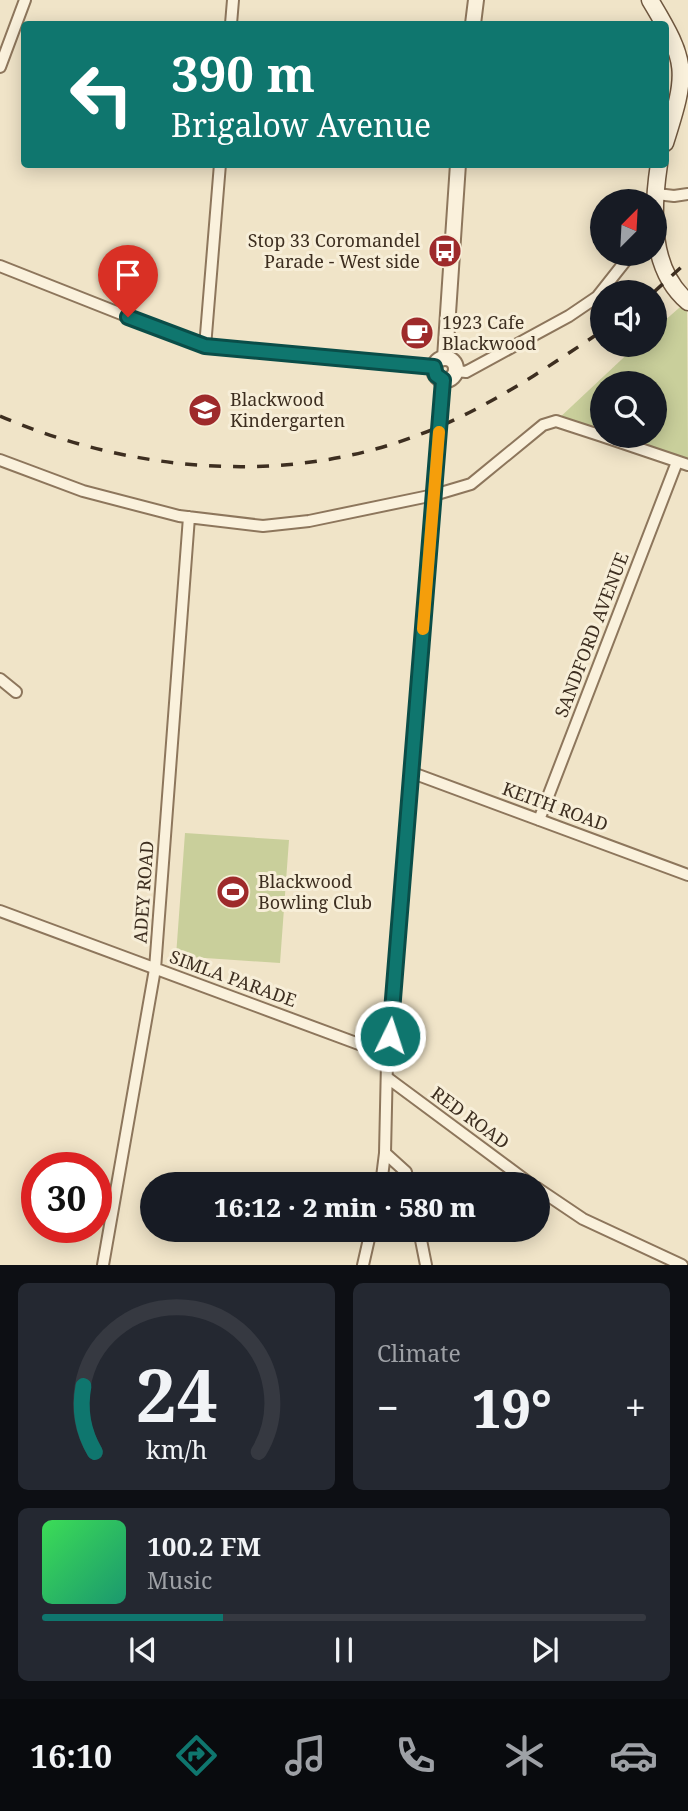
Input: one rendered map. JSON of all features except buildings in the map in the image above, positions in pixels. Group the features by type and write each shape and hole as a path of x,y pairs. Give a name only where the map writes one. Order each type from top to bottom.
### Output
{"main road":[{"path":"650,0 666,21"},
{"path":"669,25 676,34 686,72 669,129"},
{"path":"656,189 659,168"},
{"path":"663,266 673,286 688,302"}],"street":[{"path":"0,67 25,0"},
{"path":"231,21 233,0"},
{"path":"473,21 476,0"},
{"path":"205,346 220,168"},
{"path":"0,267 205,346 440,362 454,362 456,371 452,378 443,380 436,375 440,362 458,168"},
{"path":"667,197 688,194"},
{"path":"456,371 466,372 569,316 597,297 622,266"},
{"path":"390,1036 443,380"},
{"path":"0,460 83,491 190,517 263,526 309,521 434,495 471,484 543,425 556,421 590,432"},
{"path":"637,448 683,464"},
{"name":"SANDFORD AVENUE","path":"539,820 683,464"},
{"name":"ADEY ROAD","path":"103,1265 155,969 190,517"},
{"path":"0,679 16,692"},
{"name":"KEITH ROAD","path":"410,772 688,874"},
{"name":"SIMLA PARADE","path":"0,911 375,1050"},
{"path":"390,1036 398,1040 401,1048 396,1060 387,1062 379,1058 375,1050 379,1040 390,1036"},
{"path":"383,1172 389,1079 387,1062"},
{"name":"RED ROAD","path":"389,1079 514,1172"},
{"path":"385,1153 406,1172"},
{"path":"384,1167 398,1164"},
{"path":"550,1197 583,1219 682,1265"},
{"path":"363,1265 368,1242"},
{"path":"421,1242 426,1265"}],"green space":[{"path":"687,301 688,465 637,448 667,448 667,371 609,371 624,357 667,357 667,318"},
{"path":"590,389 590,432 556,421"},
{"name":"Blackwood Bowling Club","path":"185,833 289,840 280,963 176,956"}],"railway":[{"path":"667,280 688,261"},
{"path":"0,416 49,435 152,460 205,466 311,462 363,452 413,437 463,416 511,390 590,339"}],"slow traffic":[{"path":"423,629 439,432"}],"place":[{"name":"Stop 33 Coromandel Parade - West side","path":"445,251"},
{"name":"1923 Cafe Blackwood","path":"417,333"},
{"name":"Blackwood Kindergarten","path":"205,410"},
{"name":"Blackwood Bowling Club","path":"233,892"}],"route":[{"path":"128,317 205,346 434,367 438,378 443,380 390,1036"}]}
